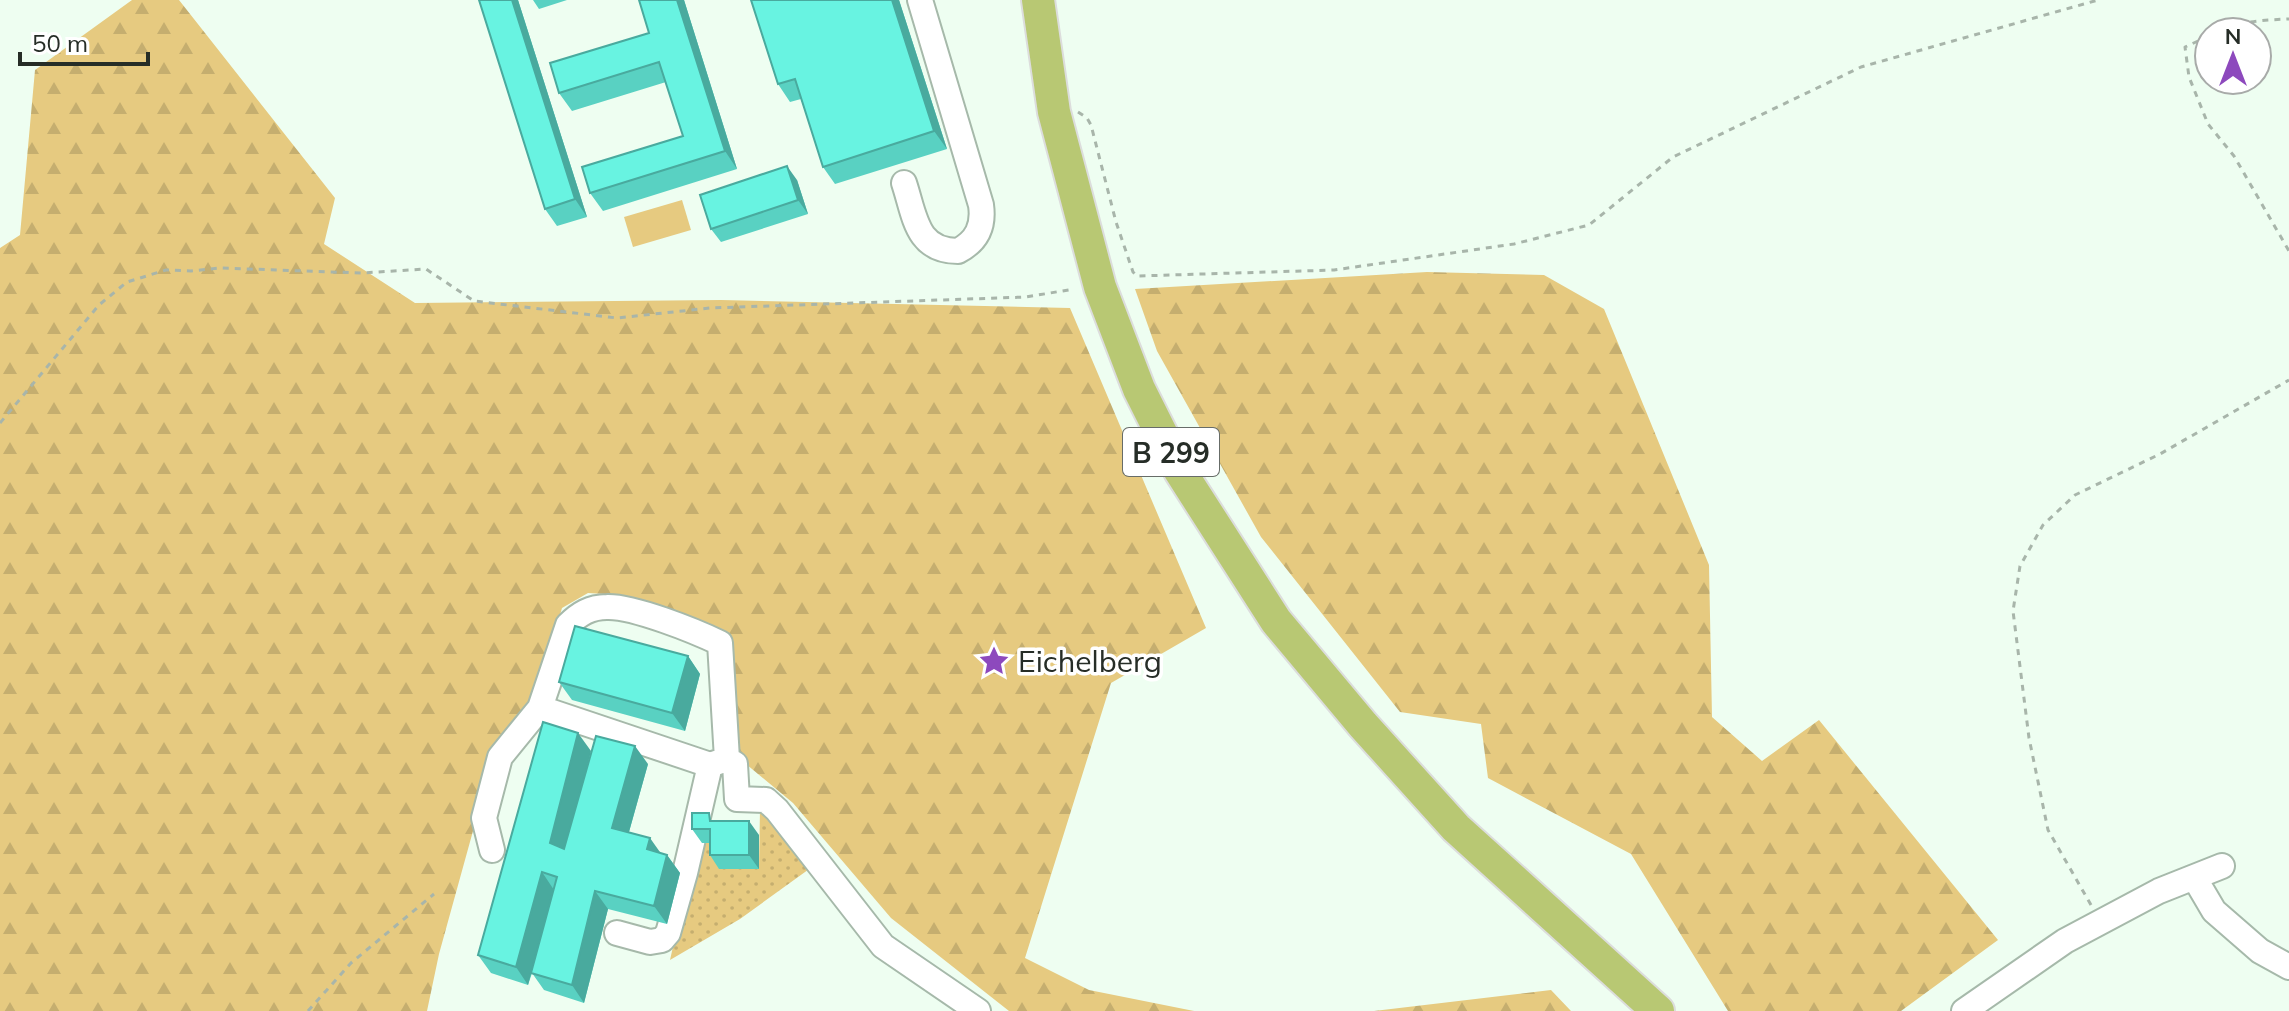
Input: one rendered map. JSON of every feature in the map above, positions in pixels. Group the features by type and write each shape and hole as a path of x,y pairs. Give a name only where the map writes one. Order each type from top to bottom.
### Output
{"main road":[{"name":"B 299","path":"1038,0 1054,112 1100,287 1139,389 1180,471 1276,621 1363,725 1456,828 1658,1011"}],"street":[{"path":"904,183 925,240 937,249 958,251 975,238 983,217 981,205 920,0"},
{"path":"492,850 484,818 500,757 540,708 568,625 577,615 591,609 624,609 720,643 718,762 668,933 662,940 650,942 617,933"},
{"path":"540,708 718,762 735,764 737,799 766,800 883,946 978,1011"},
{"path":"1964,1011 2065,941 2159,891 2222,866"},
{"path":"2194,877 2214,911 2260,951 2289,967"}],"path":[{"path":"1054,112 1082,112 1091,125 1116,222 1137,276 1334,270 1514,244 1589,225 1673,157 1861,67 2098,0"},
{"path":"2193,43 2185,47 2193,87"},
{"path":"2197,96 2208,124 2234,156 2289,251"},
{"path":"0,423 99,305 127,282 166,270 220,268 361,273 426,269 474,301 617,318 710,308 1026,297 1100,287"},
{"path":"2101,922 2048,830 2029,738 2013,611 2020,566 2043,525 2075,495 2160,454 2289,380"},
{"path":"308,1011 351,963 434,894"}],"green space":[{"path":"132,0 179,0 335,198 324,244 415,303 721,300 1070,308 1206,628 1111,683 1025,958 1089,990 1194,1011 1009,1011 891,918 793,803 740,759 730,638 621,595 588,593 562,608 534,704 494,755 439,954 427,1011 0,1011 0,248 20,235 35,70"},
{"path":"682,200 691,230 633,247 624,217"},
{"path":"1427,272 1544,275 1604,309 1709,565 1712,717 1762,761 1819,720 1998,940 1901,1011 1728,1011 1631,854 1488,778 1481,724 1400,712 1261,537 1157,351 1135,289"},
{"path":"760,809 812,867 740,919 670,960 700,827 759,868"},
{"path":"1551,990 1571,1011 1374,1011"}],"building":[{"path":"479,0 512,0 575,199 545,209"},
{"path":"639,0 677,0 725,151 590,193 582,167 683,136 659,62 559,93 550,63 649,33"},
{"path":"751,0 892,0 934,131 823,167 795,79 778,84"},
{"path":"787,166 798,200 711,229 700,195"},
{"path":"575,626 688,656 672,713 559,682"},
{"path":"543,722 578,733 550,843 564,849 596,736 635,746 612,828 650,838 647,849 667,855 654,906 595,891 572,985 531,973 557,877 542,872 516,967 478,955"},
{"path":"692,813 709,813 710,821 749,821 749,855 710,855 710,829 692,829"}],"place":[{"name":"Eichelberg","path":"994,661"}]}
